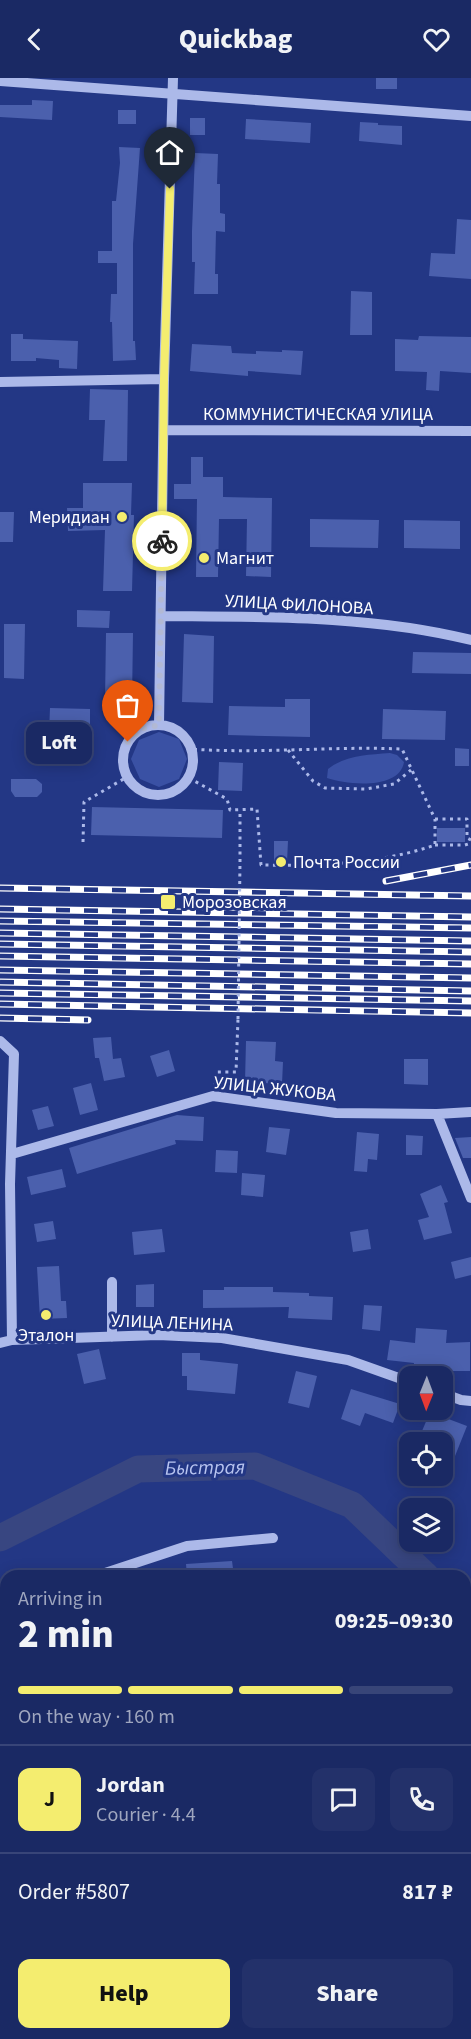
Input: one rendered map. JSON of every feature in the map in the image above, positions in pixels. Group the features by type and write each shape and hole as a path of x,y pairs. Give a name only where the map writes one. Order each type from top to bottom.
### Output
{"street":[{"path":"159,725 164,379 173,78"},
{"path":"0,81 471,116"},
{"path":"0,382 164,379"},
{"name":"КОММУНИСТИЧЕСКАЯ УЛИЦА","path":"164,430 471,431"},
{"name":"УЛИЦА ФИЛОНОВА","path":"161,616 319,618 443,633 471,640"},
{"path":"159,725 177,730 189,743 191,749 194,761 189,778 176,791 158,795 140,790 127,777 123,759 128,742 141,729 159,725"},
{"path":"2,1042 14,1054 12,1154 5,1185 12,1340"},
{"name":"УЛИЦА ЖУКОВА","path":"12,1154 213,1096 336,1113 471,1112"},
{"path":"437,1114 471,1198"},
{"path":"112,1282 112,1337"},
{"name":"УЛИЦА ЛЕНИНА","path":"0,1343 12,1340 158,1335 222,1338 348,1360 399,1378"},
{"path":"453,1397 471,1401"},
{"path":"114,1570 187,1546 273,1538"}],"path":[{"path":"191,749 230,752 367,747 402,748 435,819 435,845"},
{"path":"288,750 313,781 325,788 366,789 394,784 411,770"},
{"path":"83,842 84,802 127,777"},
{"path":"189,778 227,799 230,810 257,809 261,865 317,866 411,854 435,845 465,845 468,840 467,819 435,819"},
{"path":"217,1072 236,1072 240,810"},
{"path":"191,900 239,900"}],"shaded area":[{"path":"159,732 179,739 187,759 179,779 159,787 140,779 131,759 139,740"},
{"path":"390,753 397,755 404,762 400,771 383,781 359,783 327,778 328,769 342,761 357,756"}],"building":[{"path":"376,78 397,78 397,89 376,89"},
{"path":"32,100 53,101 52,120 0,117 0,105 32,105"},
{"path":"118,110 136,110 136,124 118,124"},
{"path":"190,118 205,118 205,135 190,135"},
{"path":"246,119 311,123 310,143 245,139"},
{"path":"360,122 402,126 402,145 359,141"},
{"path":"119,147 140,148 133,244 133,341 135,341 136,360 113,361 112,322 110,322 111,294 117,294 117,263 98,263 98,251 112,251 112,201 116,201 120,163"},
{"path":"195,153 218,154 217,184 220,184 220,213 225,214 225,232 216,231 215,274 218,274 218,294 194,294 195,262 192,262 192,231"},
{"path":"457,219 471,220 471,279 429,276 431,253 455,254"},
{"path":"351,291 372,292 372,335 350,335"},
{"path":"11,334 23,334 23,339 78,341 77,369 59,368 59,360 36,358 36,361 11,361"},
{"path":"419,336 471,337 471,373 440,371 439,391 426,390 427,372 395,371 395,339 418,340"},
{"path":"192,344 231,346 232,353 303,351 301,375 248,371 248,376 190,371"},
{"path":"90,389 128,390 127,461 103,461 105,420 89,420"},
{"path":"191,457 203,457 203,477 223,477 223,497 272,498 271,577 246,576 247,519 219,519 218,577 196,577 197,499 174,499 174,484 191,484"},
{"path":"83,483 132,483 131,515 134,515 132,591 103,591 105,530 68,531 67,508 83,508"},
{"path":"0,512 14,512 13,542 0,542"},
{"path":"310,519 379,520 378,548 310,547"},
{"path":"404,520 460,521 460,549 404,548"},
{"path":"77,610 110,611 109,628 77,627"},
{"path":"4,624 25,624 24,679 4,678"},
{"path":"106,633 133,633 132,701 105,701"},
{"path":"184,634 214,636 213,703 182,702"},
{"path":"413,652 471,653 471,674 412,673"},
{"path":"285,699 310,699 310,737 228,735 229,706 285,707"},
{"path":"50,708 90,709 90,734 79,734 78,738 62,738 62,733 49,733"},
{"path":"383,709 446,711 445,740 382,739"},
{"path":"455,748 469,749 469,766 455,766"},
{"path":"219,762 243,763 242,791 218,790"},
{"path":"11,779 36,779 42,784 42,792 37,797 15,797 11,791"},
{"name":"Морозовская","path":"92,807 223,810 222,838 91,835"},
{"path":"437,828 465,828 465,842 437,842"},
{"path":"274,841 288,841 287,862 274,861"},
{"path":"111,1037 113,1059 121,1058 125,1077 104,1081 99,1058 95,1058 93,1038"},
{"path":"246,1041 276,1042 275,1061 283,1062 282,1084 245,1082"},
{"path":"169,1050 175,1071 157,1077 150,1056"},
{"path":"404,1059 428,1059 428,1085 404,1084"},
{"path":"91,1083 98,1110 80,1115 73,1088"},
{"path":"48,1106 54,1126 38,1130 32,1110"},
{"path":"177,1115 204,1117 203,1141 175,1140 176,1144 77,1174 69,1148"},
{"path":"269,1127 290,1129 286,1155 266,1152"},
{"path":"357,1132 379,1134 377,1160 368,1159 367,1172 354,1171"},
{"path":"406,1135 423,1136 422,1155 406,1155"},
{"path":"471,1137 471,1158 463,1158 455,1138"},
{"path":"216,1150 238,1151 237,1173 215,1172"},
{"path":"62,1169 66,1187 31,1195 27,1177"},
{"path":"242,1173 265,1175 263,1197 241,1195"},
{"path":"441,1185 448,1202 444,1203 452,1233 424,1240 418,1220 429,1217 420,1194"},
{"path":"53,1221 56,1239 37,1242 34,1224"},
{"path":"162,1229 165,1252 134,1255 132,1232"},
{"path":"368,1229 371,1249 353,1252 350,1232"},
{"path":"471,1257 471,1275 455,1279 451,1262"},
{"path":"59,1266 61,1301 66,1301 67,1318 40,1319 37,1267"},
{"path":"154,1284 154,1307 136,1307 136,1285"},
{"path":"224,1287 273,1287 273,1292 309,1293 309,1296 333,1297 332,1320 288,1318 289,1307 203,1308 203,1290 224,1290"},
{"path":"364,1305 382,1306 380,1331 362,1329"},
{"path":"416,1328 447,1330 446,1343 470,1342 470,1371 453,1371 453,1366 414,1366 414,1363 387,1360 390,1340 415,1343"},
{"path":"99,1349 106,1379 84,1384 77,1354"},
{"path":"182,1353 200,1353 200,1360 238,1364 235,1394 187,1390 187,1376 182,1376"},
{"path":"296,1371 317,1376 309,1408 288,1403"},
{"path":"351,1389 399,1404 393,1423 365,1413 360,1426 341,1419"},
{"path":"427,1420 451,1420 467,1426 455,1456 453,1455 453,1432 422,1432"},
{"path":"232,1561 233,1570 186,1570 186,1564"}],"waterway":[{"name":"Быстрая","path":"0,1538 138,1469 255,1466 352,1505 420,1570"}],"railway":[{"path":"386,881 471,865"},
{"path":"0,888 471,896"},
{"path":"0,909 471,917"},
{"path":"0,921 471,928"},
{"path":"0,933 471,941"},
{"path":"0,944 471,952"},
{"path":"0,956 471,964"},
{"path":"0,970 471,978"},
{"path":"0,982 471,991"},
{"path":"0,993 471,1001"},
{"path":"0,1004 471,1013"},
{"path":"0,1018 88,1020"}],"way so far":[{"path":"128,742 141,729 159,725 162,541"}],"place":[{"name":"Меридиан","path":"122,517"},
{"name":"Магнит","path":"204,558"},
{"name":"Loft","path":"128,742"},
{"name":"Почта России","path":"281,862"},
{"name":"Морозовская","path":"168,902"},
{"name":"Эталон","path":"46,1315"}],"route":[{"path":"162,541 170,189"}]}
